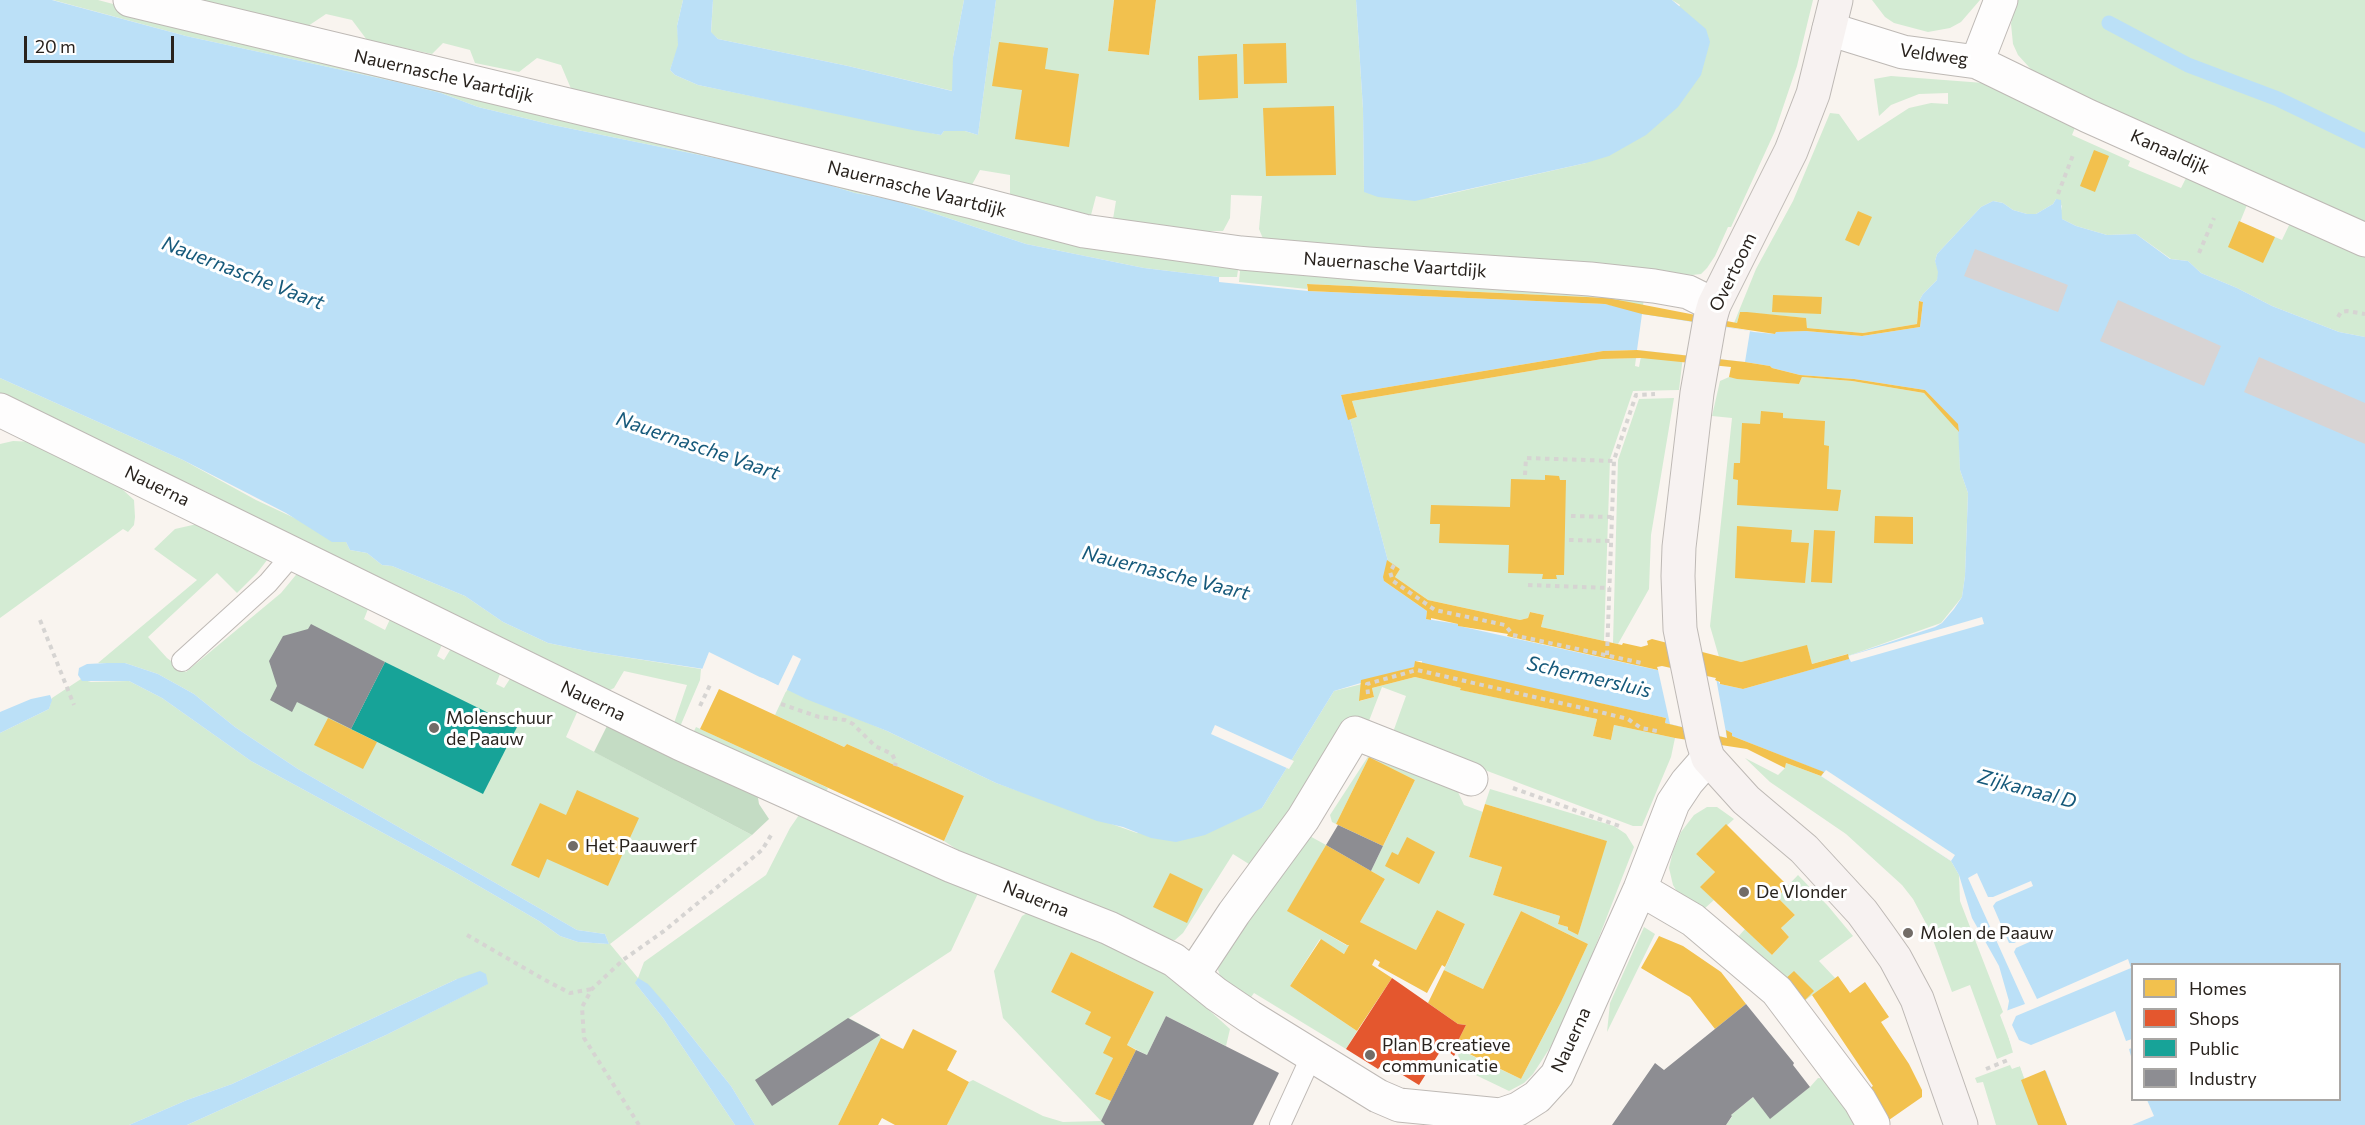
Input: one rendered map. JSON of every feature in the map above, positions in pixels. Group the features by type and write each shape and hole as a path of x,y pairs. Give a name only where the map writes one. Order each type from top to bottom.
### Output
{"street":[{"name":"Nauernasche Vaartdijk","path":"130,0 962,199 1084,231 1241,253 1590,279 1654,286 1688,292 1712,312"},
{"name":"Veldweg","path":"1833,15 1903,52 1977,62 2001,0"},
{"name":"Overtoom","path":"1683,643 1678,576 1679,547 1702,364 1712,312 1791,151 1813,94 1833,15"},
{"name":"Kanaaldijk","path":"1977,62 2088,116 2365,240"},
{"name":"Nauerna","path":"0,410 661,734 952,866 1109,928 1174,960 1224,1000 1391,1102 1462,1113 1500,1115 1518,1109 1537,1097 1557,1075 1640,889 1673,803 1706,750"},
{"path":"1683,643 1706,750 1746,800 1804,849 1862,912 1895,958 1917,999 1961,1125"},
{"path":"1193,975 1234,913 1303,819 1355,733 1471,780"},
{"path":"1640,889 1693,920 1777,991 1854,1092 1873,1124"}],"lane":[{"path":"182,661 268,583 286,562 290,552"},
{"path":"1280,1125 1312,1055"}],"path":[{"path":"2338,317 2341,312 2347,311 2365,314"},
{"path":"1608,655 1614,461 1636,395 1643,395"},
{"path":"1525,476 1526,458 1614,461"},
{"path":"1570,516 1612,517"},
{"path":"1569,540 1612,541"},
{"path":"1394,565 1390,572 1393,581 1435,610 1505,625 1514,634 1652,665 1683,643"},
{"path":"1528,585 1610,588"},
{"path":"40,620 74,705"},
{"path":"1369,699 1366,684 1417,670 1604,713"},
{"path":"781,704 819,717 845,720 853,724 875,746 895,757 895,766"},
{"path":"1511,787 1659,841"},
{"path":"639,1125 584,1038 582,1007 592,989 623,960 664,931 762,850 779,823 791,793"},
{"path":"467,935 570,993 592,989"},
{"path":"1982,1070 2008,1060"}],"green space":[{"path":"53,0 98,0 162,17 894,188 1644,298 1643,306 1608,298 1307,284 1307,289 1239,282 1240,271 1238,270 1237,277 1219,277 1144,268 1026,244 894,200 855,193 793,174 553,125 478,107 441,93 397,82 186,36"},
{"path":"185,0 683,0 677,26 679,45 670,70 675,75 698,85 941,135 944,131 965,131 978,135 996,0 1114,0 1108,51 1149,55 1156,0 1356,0 1363,109 1364,192 1431,198 1586,163 1680,5 1672,0 1813,0 1797,66 1775,131 1731,227 1728,227 1715,256 1701,274 1692,275 1264,241 1259,229 1262,196 1231,195 1230,218 1223,231 1193,231 1113,219 1116,201 1096,196 1091,215 1010,198 1010,175 980,170 968,192 572,91 561,65 537,58 519,72 475,63 470,50 443,43 432,54 367,40 352,20 326,14 308,26"},
{"path":"713,0 964,0 953,57 953,91 718,39 711,33"},
{"path":"1872,0 1980,0 1961,22 1950,28 1928,32 1894,23 1885,17"},
{"path":"2016,0 2365,0 2365,227 2039,78 2018,55 2013,44 2011,24"},
{"path":"1891,76 1984,83 2076,125 2072,135 2130,161 2128,166 2181,188 2188,174 2249,200 2240,222 2282,240 2292,219 2365,253 2365,337 2339,332 2272,306 2201,273 2188,261 2171,259 2136,234 2107,235 2076,226 2062,219 2060,215 2062,206 2056,199 2053,204 2036,214 2013,210 2003,203 1993,201 1981,207 1937,254 1935,261 1939,272 1937,280 1919,301 1917,324 1863,333 1807,328 1805,318 1740,312 1737,323 1734,323 1756,269 1793,201 1830,113 1839,114 1858,141 1909,108 1931,103 1948,104 1948,93 1919,94 1891,105 1879,116 1874,79"},
{"path":"1642,351 1683,356 1679,390 1633,391 1610,459 1604,641 1541,627 1544,615 1530,612 1528,618 1520,620 1428,600 1395,577 1400,569 1388,561 1350,419 1357,417 1352,401 1602,359 1636,358 1635,366 1639,367"},
{"path":"1729,377 1799,384 1802,377 1852,381 1924,393 1955,426 1959,433 1960,470 1968,493 1965,576 1962,597 1941,623 1848,656 1847,654 1812,664 1807,646 1741,662 1719,657 1710,626 1732,418 1712,416 1720,381"},
{"path":"0,378 183,460 256,500 346,542 350,550 367,553 382,565 392,566 465,596 503,622 548,643 701,669 700,680 679,729 673,726 687,685 624,671 614,688 606,692 278,531 213,495 0,395"},
{"path":"1674,398 1651,535 1649,589 1618,644 1613,643 1618,460 1639,399"},
{"path":"13,441 36,442 117,480 122,489 134,500 135,517 134,525 128,532 123,529 0,618 0,444"},
{"path":"197,524 271,555 237,593 217,573 148,637 167,658 186,672 281,593 300,570 370,604 364,619 385,630 392,615 444,640 437,656 444,660 453,645 502,669 496,684 504,688 513,674 579,708 566,737 752,835 610,944 638,978 644,962 766,875 799,815 980,889 951,951 849,1018 880,1035 881,1038 838,1125 755,1125 731,1086 668,1007 635,983 663,1018 735,1125 187,1125 386,1035 487,984 457,979 232,1084 129,1125 0,1125 0,733 49,709 52,698 81,679 91,682 129,681 162,698 251,761 453,871 539,921 560,936 578,942 609,944 605,934 577,930 298,769 235,727 194,694 158,674 125,663 98,663 197,580 154,549 175,529"},
{"path":"1415,677 1461,688 1461,690 1597,719 1593,736 1611,740 1614,725 1675,738 1671,757 1642,826 1633,826 1392,735 1406,696 1382,687 1367,726 1252,866 1233,854 1183,933 1175,940 1166,940 973,860 944,841 964,796 847,744 844,747 775,715 787,689 887,731 996,783 1137,833 1262,808 1334,691 1362,684 1360,701 1374,697 1372,688"},
{"path":"609,722 757,792 759,804 769,819 752,835 594,752"},
{"path":"696,727 828,788 824,796 692,735"},
{"path":"1371,752 1458,792 1464,805 1483,812 1469,857 1502,867 1493,895 1560,916 1558,924 1568,927 1568,930 1578,935 1606,841 1485,804 1490,789 1614,826 1626,834 1634,847 1575,999 1553,1043 1533,1074 1524,1083 1509,1091 1459,1067 1458,1049 1521,1079 1588,944 1521,911 1483,989 1444,970 1465,924 1437,910 1416,950 1360,922 1385,879 1371,871 1415,780 1369,757 1336,824 1332,822 1330,815"},
{"path":"1745,758 1778,775 1785,768 1786,763 1821,776 1951,861 1959,875 1960,901 2003,1012 2000,1015 2014,1052 1997,1059 1970,985 1952,992 1929,929 1913,899 1902,885 1846,834 1770,782"},
{"path":"1707,807 1717,807 1734,819 1696,854 1715,872 1701,887 1714,900 1704,909 1681,898 1673,885 1669,868 1681,832 1694,815"},
{"path":"1306,834 1326,845 1288,911 1349,945 1344,954 1320,939 1290,986 1357,1031 1346,1049 1254,993 1249,1000 1221,978 1218,970 1219,964"},
{"path":"1798,875 1853,936 1819,961 1835,978 1803,1002 1738,937 1745,929 1772,955 1789,937 1781,928 1795,915 1777,897"},
{"path":"1029,912 1120,946 1169,974 1230,1029 1226,1046 1166,1016 1147,1055 1127,1045 1154,992 1071,952 1051,992 1091,1012 1111,1037 1113,1058 1095,1094 1111,1101 1101,1121 1003,1018 994,971 1022,916"},
{"path":"1644,927 1655,934 1607,1032 1610,1003"},
{"path":"2010,1065 2012,1069 2020,1066 2040,1125 1996,1125 1983,1082 1977,1083 1975,1078"},
{"path":"1818,1078 1830,1079 1856,1125 1726,1125 1731,1115 1753,1097 1770,1118"},
{"path":"973,1080 1043,1116 1063,1122 1101,1121 1105,1125 947,1125 969,1082"}],"water":[{"path":"0,0 52,0 186,36 397,82 441,93 478,107 553,125 793,174 855,193 894,200 1026,244 1144,268 1219,277 1219,282 1308,291 1605,304 1754,332 1775,334 1776,332 1806,331 1862,336 1920,327 1923,302 1919,301 1937,280 1938,272 1935,261 1937,254 1981,207 1993,201 2003,203 2013,210 2036,214 2053,204 2056,199 2061,200 2062,219 2076,226 2107,235 2136,234 2170,259 2188,261 2201,273 2272,306 2339,332 2365,337 2365,1125 2040,1125 2006,1018 2009,1001 1999,966 1972,918 1959,875 1951,861 1821,776 1823,772 1732,736 1732,733 1727,731 1727,738 1665,723 1666,718 1416,661 1414,667 1334,691 1262,808 1205,835 1176,842 1151,838 1123,827 1097,821 996,783 887,731 806,699 763,678 592,652 548,643 503,622 465,596 392,566 382,565 367,553 350,550 346,542 332,542 286,513 183,460 0,378","holes":["1637,350 1770,366 1800,375 1854,379 1925,390 1958,425 1960,470 1968,493 1965,576 1962,597 1942,623 1848,656 1848,659 1743,689 1720,684 1716,678 1657,667 1657,670 1458,624 1426,619 1427,611 1384,581 1388,561 1350,419 1348,419 1341,395 1603,351"]},
{"path":"683,0 713,0 711,32 718,39 848,66 952,91 953,57 964,0 996,0 978,135 965,131 944,131 941,135 912,130 698,85 675,75 670,70 678,45 677,26"},
{"path":"1356,0 1672,0 1706,29 1710,42 1701,75 1678,107 1646,135 1609,156 1415,201 1378,197 1364,192 1363,109"},
{"path":"125,663 158,674 194,694 235,727 298,769 577,930 605,934 609,944 578,942 560,936 539,921 453,871 251,761 162,698 129,681 82,681 78,675 79,668 87,664"},
{"path":"50,695 52,700 49,709 0,733 0,712 31,699"},
{"path":"480,971 486,974 488,984 386,1035 187,1125 129,1125 232,1084 457,979"},
{"path":"638,978 648,984 668,1007 731,1086 755,1125 735,1125 663,1018 635,983"}],"pier":[{"path":"1642,314 1750,331 1745,362 1637,350"},
{"path":"1982,617 1984,624 1851,662 1848,656"},
{"path":"709,652 778,686 793,655 801,659 786,692 762,681 701,672"},
{"name":"Schermersluis","path":"1662,666 1716,678 1727,738 1670,724 1657,667"},
{"path":"1215,725 1294,761 1289,769 1211,734"},
{"path":"1826,770 1955,855 1951,861 1821,776"},
{"path":"1977,873 1988,897 2031,881 2033,886 1996,902 1993,906 2009,943 2014,943 2051,926 2054,931 2016,948 2014,952 2037,999 2128,959 2131,968 2016,1016 2012,1025 2019,1040 2031,1045 2115,1011 2126,1041 2131,1039 2131,1048 2129,1049 2131,1101 2147,1101 2154,1116 2132,1125 2067,1125 2046,1071 2025,1079 2020,1066 2017,1067 2003,1012 2025,1004 1968,878"}],"building: Homes":[{"path":"1114,0 1156,0 1149,55 1108,51"},
{"path":"999,42 1048,48 1045,69 1079,74 1069,147 1015,139 1022,90 992,86"},
{"path":"1286,43 1287,83 1244,84 1243,44"},
{"path":"1237,54 1238,98 1199,100 1198,56"},
{"path":"1334,106 1336,175 1266,176 1263,108"},
{"path":"2094,150 2109,156 2095,192 2080,186"},
{"path":"1858,211 1872,217 1859,246 1845,240"},
{"path":"2239,221 2275,237 2263,263 2228,247"},
{"path":"1307,284 1608,298 1737,323 1740,312 1747,312 1806,318 1807,328 1863,333 1917,324 1919,301 1923,302 1920,327 1862,336 1806,331 1776,332 1775,334 1642,314 1605,304 1308,291"},
{"path":"1773,295 1822,297 1821,314 1772,312"},
{"path":"1637,350 1745,362 1770,366 1800,375 1854,379 1925,390 1958,424 1959,432 1924,393 1852,381 1802,377 1799,384 1737,379 1729,377 1731,367 1641,358 1602,359 1352,401 1357,417 1348,420 1341,395 1603,351"},
{"path":"1761,411 1783,413 1783,418 1825,421 1824,445 1829,446 1827,489 1841,490 1838,511 1737,505 1738,480 1733,479 1734,463 1740,463 1742,423 1760,424"},
{"path":"1545,475 1559,476 1560,480 1566,480 1564,575 1556,575 1557,579 1542,579 1543,574 1508,573 1509,545 1439,543 1440,524 1430,524 1431,505 1510,507 1511,479 1545,480"},
{"path":"1875,516 1913,517 1913,544 1874,543"},
{"path":"1737,526 1792,530 1791,542 1809,543 1805,583 1735,578"},
{"path":"1814,530 1835,531 1832,583 1811,582"},
{"path":"1387,560 1400,569 1395,577 1428,600 1520,620 1528,618 1530,612 1544,615 1541,627 1622,645 1623,643 1641,647 1648,645 1647,641 1652,639 1741,662 1807,645 1812,664 1848,654 1849,659 1743,689 1720,684 1715,680 1716,678 1662,666 1657,667 1658,670 1507,636 1508,634 1458,626 1458,624 1431,618 1431,620 1426,619 1427,611 1384,581"},
{"path":"1415,661 1666,718 1665,723 1727,738 1726,730 1732,733 1732,736 1824,772 1821,776 1786,763 1785,768 1747,749 1675,738 1614,725 1611,740 1593,736 1597,719 1460,690 1461,688 1415,677 1372,688 1374,697 1359,701 1361,680 1414,667"},
{"path":"719,689 844,747 847,744 964,796 944,841 700,729"},
{"path":"328,718 377,742 363,769 314,745"},
{"path":"1369,757 1415,780 1383,846 1336,824"},
{"name":"Het Paauwerf","path":"577,790 639,818 608,886 547,859 539,878 511,865 540,803 566,815"},
{"path":"1485,804 1607,841 1578,935 1568,930 1568,927 1558,924 1560,916 1493,895 1502,867 1469,857"},
{"name":"De Vlonder","path":"1726,824 1788,886 1777,897 1795,915 1781,928 1789,937 1772,955 1700,887 1715,872 1696,854"},
{"path":"1407,837 1435,852 1419,884 1385,866 1392,852 1398,855"},
{"path":"1326,845 1385,879 1360,922 1416,950 1437,910 1465,924 1445,967 1442,965 1427,993 1378,966 1380,962 1375,959 1372,965 1392,978 1357,1031 1290,986 1321,939 1344,954 1349,945 1287,911"},
{"path":"1170,873 1203,889 1187,923 1153,907"},
{"path":"1521,911 1588,944 1521,1079 1455,1047 1466,1025 1458,1024 1428,1003 1444,970 1483,989"},
{"path":"1659,936 1683,946 1721,972 1746,1004 1715,1029 1690,997 1641,968"},
{"path":"1071,952 1154,992 1127,1045 1136,1050 1111,1101 1095,1094 1113,1058 1103,1053 1111,1037 1085,1024 1091,1012 1051,992"},
{"path":"1794,971 1814,991 1803,1002 1783,981"},
{"path":"1838,976 1850,993 1865,982 1889,1017 1881,1022 1909,1064 1922,1090 1922,1097 1889,1120 1867,1090 1873,1086 1812,995"},
{"path":"913,1029 957,1051 947,1070 969,1082 947,1125 895,1125 882,1118 878,1125 838,1125 881,1038 903,1049"},
{"path":"2045,1070 2067,1125 2038,1125 2021,1080"}],"building: Shops":[{"path":"1392,978 1458,1024 1466,1025 1455,1047 1458,1049 1454,1056 1443,1047 1419,1085 1383,1063 1378,1069 1346,1049"}],"building: Public":[{"name":"Molenschuur de Paauw","path":"385,662 517,727 483,794 351,729"}],"building: Industry":[{"path":"311,624 385,662 351,729 297,702 292,712 270,700 277,686 269,661 283,636 308,629"},
{"path":"1338,825 1383,846 1371,871 1326,845"},
{"path":"1746,1004 1794,1063 1793,1065 1810,1087 1770,1119 1753,1097 1731,1115 1726,1125 1612,1125 1655,1063 1664,1070"},
{"path":"1166,1016 1279,1073 1253,1125 1105,1125 1101,1121 1136,1050 1147,1055"},
{"path":"848,1018 880,1035 772,1106 755,1080"}],"building: Other":[{"path":"1975,249 2068,285 2058,312 1964,276"},
{"path":"2118,300 2221,346 2204,386 2100,341"},
{"path":"2259,357 2365,403 2365,444 2244,392"}],"waterway":[{"path":"2109,23 2188,65 2278,99 2365,141"}],"place":[{"name":"Molenschuur de Paauw","path":"434,728"},
{"name":"Het Paauwerf","path":"573,846"},
{"name":"De Vlonder","path":"1744,892"},
{"name":"Molen de Paauw","path":"1908,933"},
{"name":"Plan B creatieve communicatie","path":"1370,1055"}],"water label":[{"name":"Nauernasche Vaart","path":"243,273"},
{"name":"Nauernasche Vaart","path":"698,446"},
{"name":"Nauernasche Vaart","path":"1166,573"},
{"name":"Zijkanaal D","path":"2027,789"}]}
